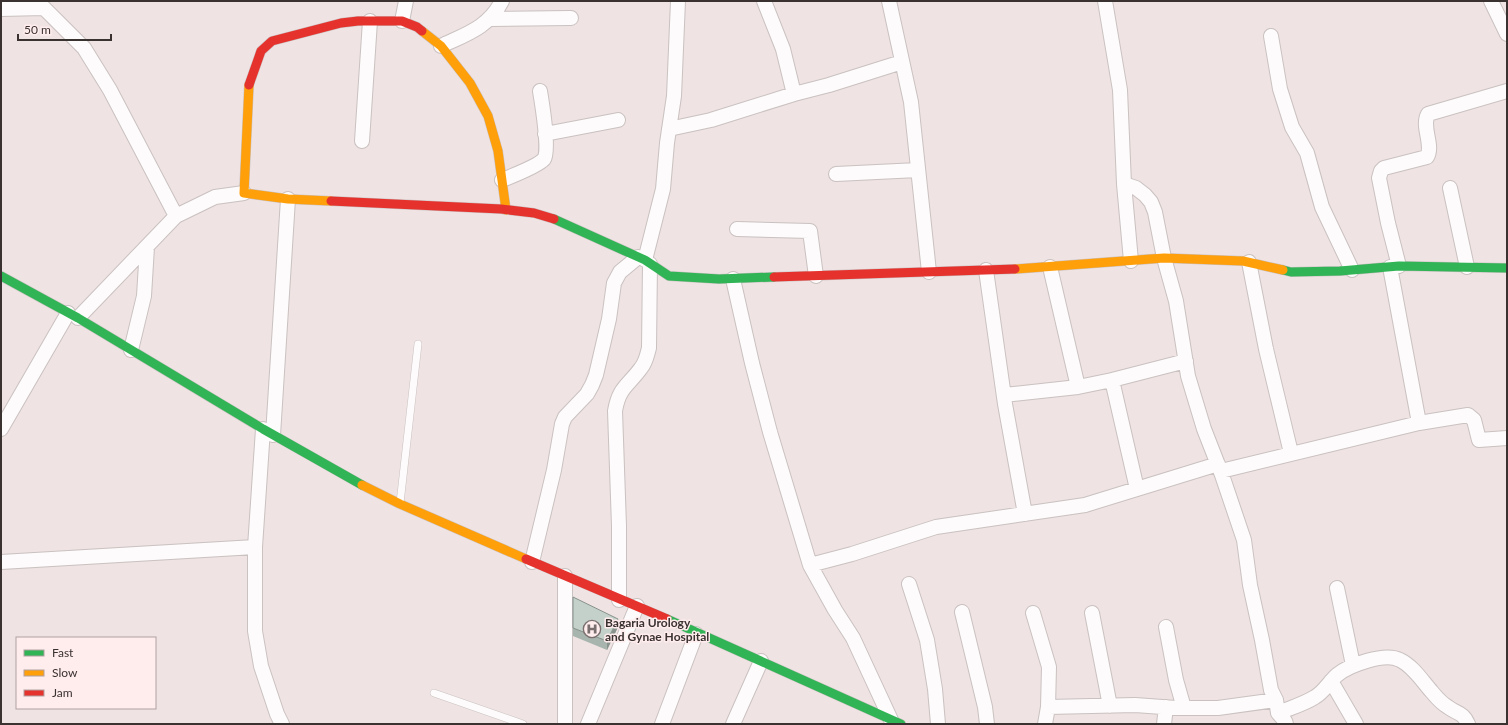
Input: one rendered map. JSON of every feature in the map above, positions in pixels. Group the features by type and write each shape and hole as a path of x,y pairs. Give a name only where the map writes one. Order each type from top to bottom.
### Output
{"street":[{"path":"402,21 406,1"},
{"path":"440,46 476,29 490,19 502,1"},
{"path":"619,600 619,526 615,411 617,399 622,389 642,368 649,348 644,260 663,189 674,96 678,1"},
{"path":"764,1 783,50 794,94"},
{"path":"889,1 911,102 930,272"},
{"path":"1105,1 1120,90 1124,184 1131,261"},
{"path":"1491,1 1507,34"},
{"path":"1,9 41,4 84,48 110,90 176,216"},
{"path":"490,19 571,18"},
{"path":"362,141 370,21"},
{"path":"244,193 249,84 261,51 272,41 341,23 402,21 417,27 440,46 470,83 488,116 498,151 506,210"},
{"path":"1271,36 1280,89 1292,127 1307,153 1322,207 1352,270"},
{"path":"669,129 711,120 902,62"},
{"path":"502,180 543,160 546,152 540,91"},
{"path":"1419,423 1388,223 1379,178 1381,171 1384,168 1427,157 1429,151 1426,120 1428,114 1507,91"},
{"path":"545,134 618,120"},
{"path":"836,174 918,170"},
{"path":"1124,184 1136,188 1145,195 1151,202 1155,212 1164,258 1176,300 1188,376 1204,429 1219,467 1244,540 1250,585 1271,690 1280,712"},
{"path":"1450,188 1467,267"},
{"path":"1,429 73,316 147,247 176,216 215,197 244,193 288,199 506,210 534,213 559,221 644,260 670,276 733,279 986,270 1050,267 1164,258 1243,260 1291,272 1394,267 1507,268"},
{"path":"282,724 263,673 257,645 255,631 255,548 268,432 288,199"},
{"path":"737,229 810,231 816,276"},
{"path":"131,350 144,296 147,247"},
{"path":"532,562 554,470 562,424 565,417 587,394 596,375 609,319 614,283 620,272 644,260"},
{"path":"1249,262 1266,349 1291,453"},
{"path":"1050,267 1078,387"},
{"path":"986,270 1004,395 1025,514"},
{"path":"1,276 73,316 268,432 400,504 619,600 637,606 696,634 761,661 896,722"},
{"path":"733,279 768,425 810,565 835,610 853,638 896,722"},
{"path":"1004,395 1078,387 1186,361"},
{"path":"1112,380 1137,489"},
{"path":"810,565 852,554 936,527 1085,505 1137,489 1219,467 1291,453 1419,423 1468,415 1474,420 1479,440 1507,438"},
{"path":"1,562 255,548"},
{"path":"565,576 565,724"},
{"path":"909,584 927,640 935,689 938,724"},
{"path":"1337,588 1353,666"},
{"path":"588,724 637,606"},
{"path":"962,612 985,706 987,724"},
{"path":"1092,613 1110,706"},
{"path":"1033,614 1050,667 1048,707 1045,724"},
{"path":"1166,627 1176,680 1184,708"},
{"path":"662,724 696,634"},
{"path":"1048,707 1110,706 1218,708 1280,712 1315,697 1337,674 1353,666 1381,658 1392,657 1408,665 1441,703 1464,716 1468,724"},
{"path":"733,724 761,661"},
{"path":"1331,681 1356,724"},
{"path":"1164,724 1166,707"}],"lane":[{"path":"400,504 418,344"},
{"path":"434,693 523,724"}],"building":[{"path":"573,597 618,619 607,641 573,628"}],"traffic: fast":[{"path":"554,219 645,260 669,276 719,279 774,277"},
{"path":"1283,270 1291,272 1340,271 1399,266 1507,268"},
{"path":"1,276 78,318 263,429 362,485"},
{"path":"667,619 901,724"}],"traffic: slow":[{"path":"422,31 441,46 470,83 488,116 498,151 506,210"},
{"path":"249,85 244,193 288,199 331,201"},
{"path":"1015,269 1164,258 1243,261 1283,270"},
{"path":"362,485 400,504 526,559"}],"traffic: jam":[{"path":"249,85 261,51 272,41 341,23 358,21 402,21 417,27 422,31"},
{"path":"331,201 501,209 534,213 554,219"},
{"path":"774,277 1015,269"},
{"path":"526,559 667,619"}],"place":[{"name":"Bagaria Urology and Gynae Hospital","path":"592,629"}]}
